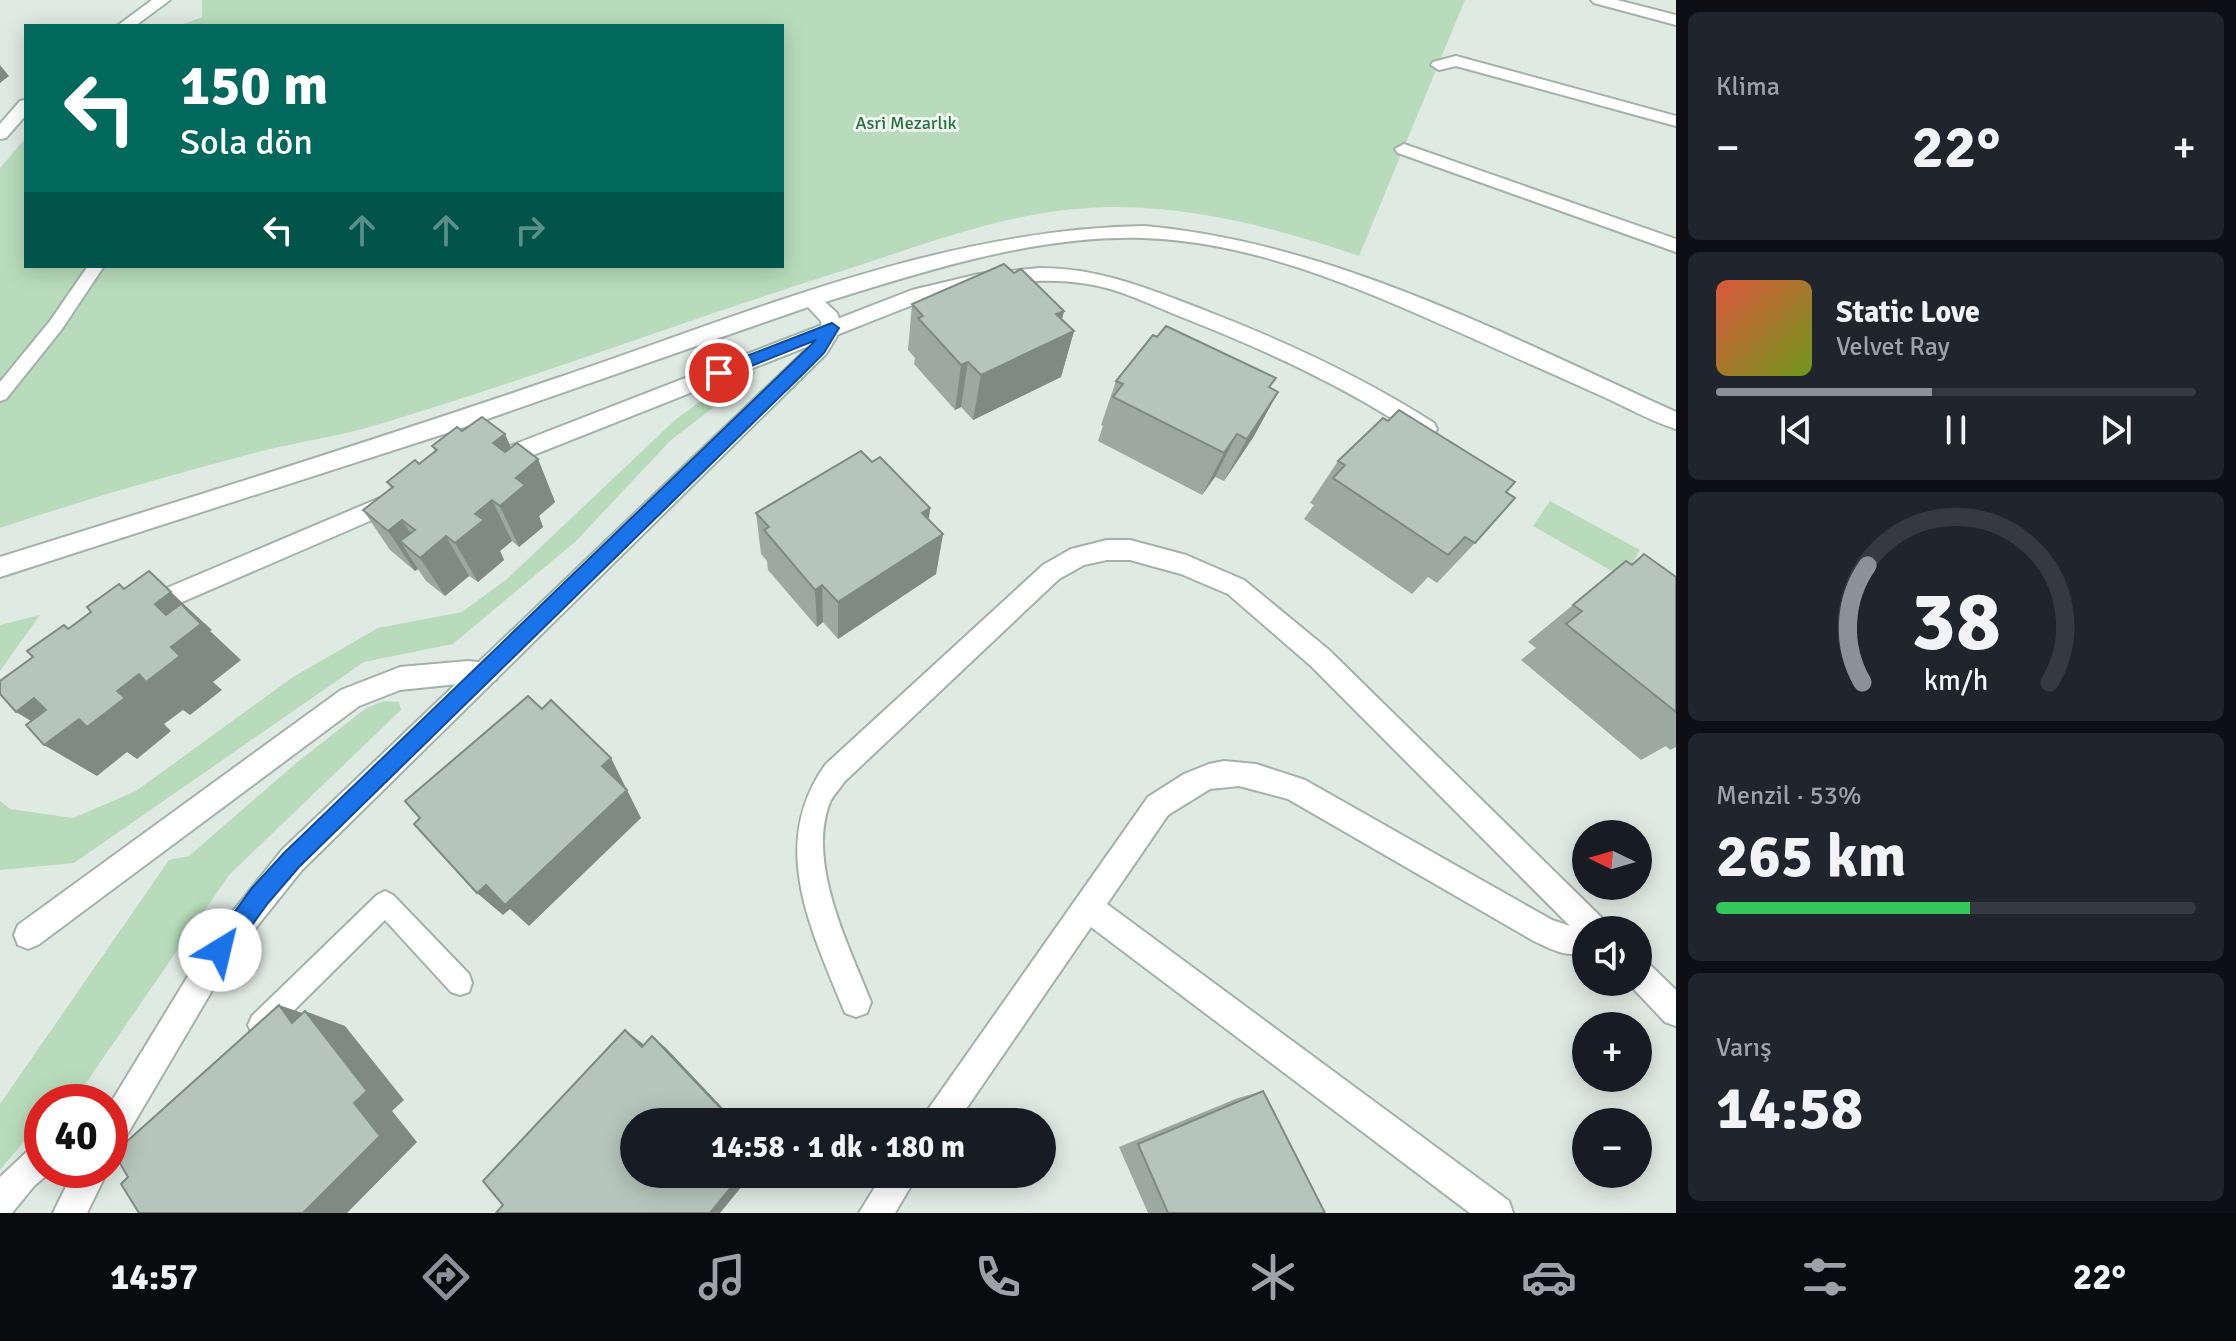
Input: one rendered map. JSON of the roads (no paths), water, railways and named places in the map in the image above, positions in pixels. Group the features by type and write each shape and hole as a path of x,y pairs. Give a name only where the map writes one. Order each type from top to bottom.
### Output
{"street":[{"path":"110,24 143,0"},
{"path":"128,24 162,0"},
{"path":"1599,0 1676,20"},
{"path":"1439,65 1456,61 1676,121"},
{"path":"0,134 24,107"},
{"path":"0,152 24,125"},
{"path":"1404,149 1676,246"},
{"path":"0,567 442,426 811,299 934,261 1000,246 1096,233 1180,235 1244,246 1317,265 1429,310 1676,421"},
{"path":"482,467 919,295 965,282 1016,274 1085,276 1111,282 1286,349 1375,395 1449,445"},
{"path":"128,1093 220,950 260,896 292,860 819,349 832,328 830,318 811,299"},
{"path":"129,614 409,496"},
{"path":"856,1002 821,909 811,863 811,830 817,798 835,773 1051,572 1079,556 1107,550 1158,556 1236,587 1320,658 1580,916"},
{"path":"28,935 350,698 375,684 399,676 487,672"},
{"path":"948,1108 1158,806 1186,784 1208,774 1261,776 1296,789 1542,930 1572,940"},
{"path":"1086,906 1497,1213"},
{"path":"1652,987 1676,1011"},
{"path":"0,1202 24,1177"},
{"path":"69,1213 82,1188"},
{"path":"875,1213 892,1188"}],"lane":[{"path":"0,394 56,325 95,268"},
{"path":"246,1040 385,903 460,983"}],"park label":[{"name":"Asri Mezarlık","path":"906,123"}]}
